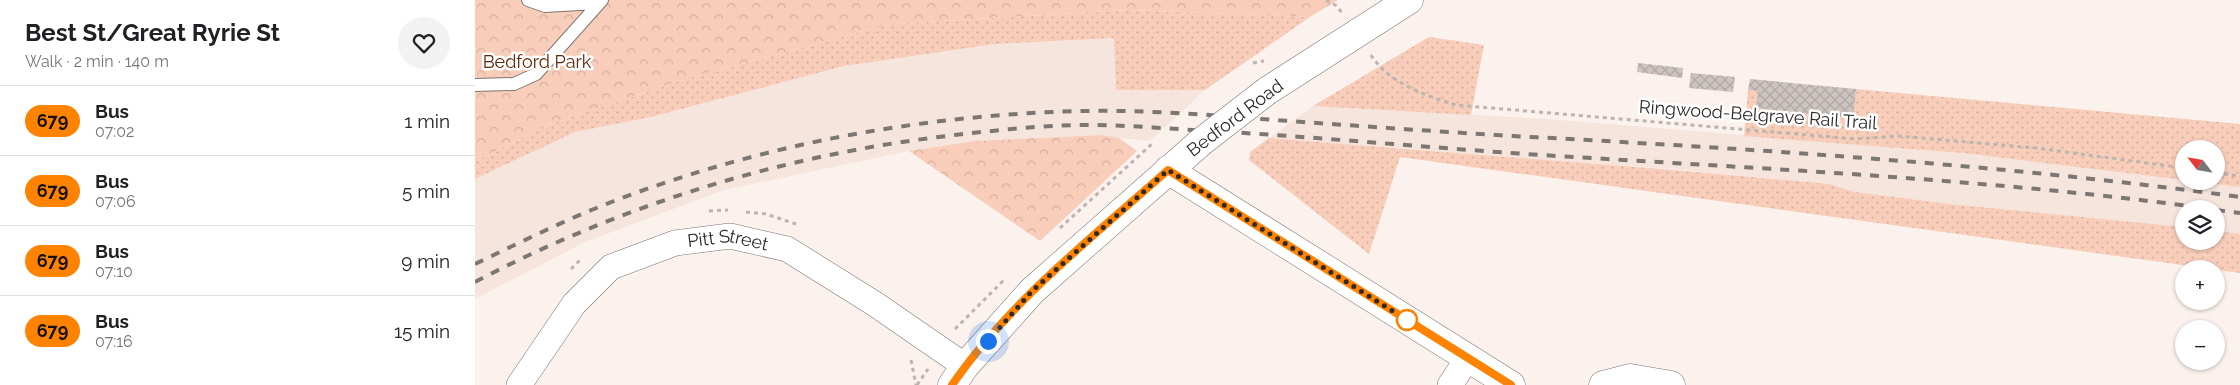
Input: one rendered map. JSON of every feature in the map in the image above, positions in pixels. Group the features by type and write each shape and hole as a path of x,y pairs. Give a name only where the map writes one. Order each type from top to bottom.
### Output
{"main road":[{"name":"Bedford Road","path":"959,375 1032,291 1201,142 1267,91 1409,0"},
{"path":"1168,170 1511,384"},
{"path":"1603,385 1630,378 1671,385"}],"street":[{"name":"Pitt Street","path":"519,385 574,304 611,267 675,243 730,236 787,249 875,304 959,375"},
{"path":"1450,385 1468,358"}],"lane":[{"path":"528,0 545,6 599,1"},
{"path":"475,85 514,84 536,74 599,1"}],"path":[{"name":"Ringwood-Belgrave Rail Trail","path":"1357,33 1376,62 1406,86 1427,96 1456,105 1856,139 1898,136 2017,146 2175,167"},
{"path":"1055,233 1154,142"},
{"path":"2225,174 2240,176"},
{"path":"706,212 721,209 731,210"},
{"path":"740,211 766,214 800,225"},
{"path":"566,277 577,261 585,256"},
{"path":"983,301 1005,279"},
{"path":"947,326 954,331"},
{"path":"910,357 916,385"}],"shaded area":[{"path":"1114,38 1116,90 1205,90 1150,141 1102,135 975,141 909,151 724,190 585,242 475,299 475,179 575,132 651,117 844,66 995,44"},
{"path":"1313,106 1547,119 1963,153 2175,179 2175,190 2225,190 2225,185 2240,187 2240,234 2225,232 2225,200 2175,200 2175,226 1950,204 1855,192 1829,184 1672,169 1269,138"}],"green space":[{"name":"Bedford Park","path":"475,0 1338,0 1310,17 1127,10 890,24 685,79 550,124 475,161"},
{"path":"1127,10 1310,17 1205,90 1116,90 1114,38 995,44 844,66 651,117 575,132 475,179 475,161 550,124 685,79 890,24"},
{"path":"1429,37 1484,45 1471,115 1313,106"},
{"path":"1856,89 2240,124 2240,187 2225,185 2225,140 2175,140 2175,179 1963,153 1744,136 1748,90 1758,91 1757,108 1852,119"},
{"path":"1102,135 1119,138 1137,151 1040,241 909,151 975,141"},
{"path":"1269,138 1829,184 1855,192 1950,204 2175,226 2175,250 2225,250 2225,232 2240,234 2240,273 2225,271 2225,260 2175,260 2175,264 1400,157 1369,254 1249,160 1250,152"}],"building":[{"path":"1638,63 1683,68 1682,78 1637,72"},
{"path":"1691,73 1735,77 1733,92 1689,88"},
{"path":"1750,79 1856,89 1853,119 1756,108 1758,91 1748,90"}],"railway":[{"path":"475,264 596,208 727,163 844,136 903,126 1021,114 1081,111 1193,114 1419,130 1786,152 2059,175 2240,197"},
{"path":"475,282 590,228 708,186 769,169 830,155 892,144 988,131 1055,126 1088,125 1212,131 1529,154 1893,177 2052,190 2175,204"},
{"path":"2225,211 2240,213"}],"bus line":[{"name":"679","path":"952,385 965,366 1032,291 1168,170 1511,385"}],"route":[{"path":"988,341 1032,291 1168,170 1407,320"}]}
